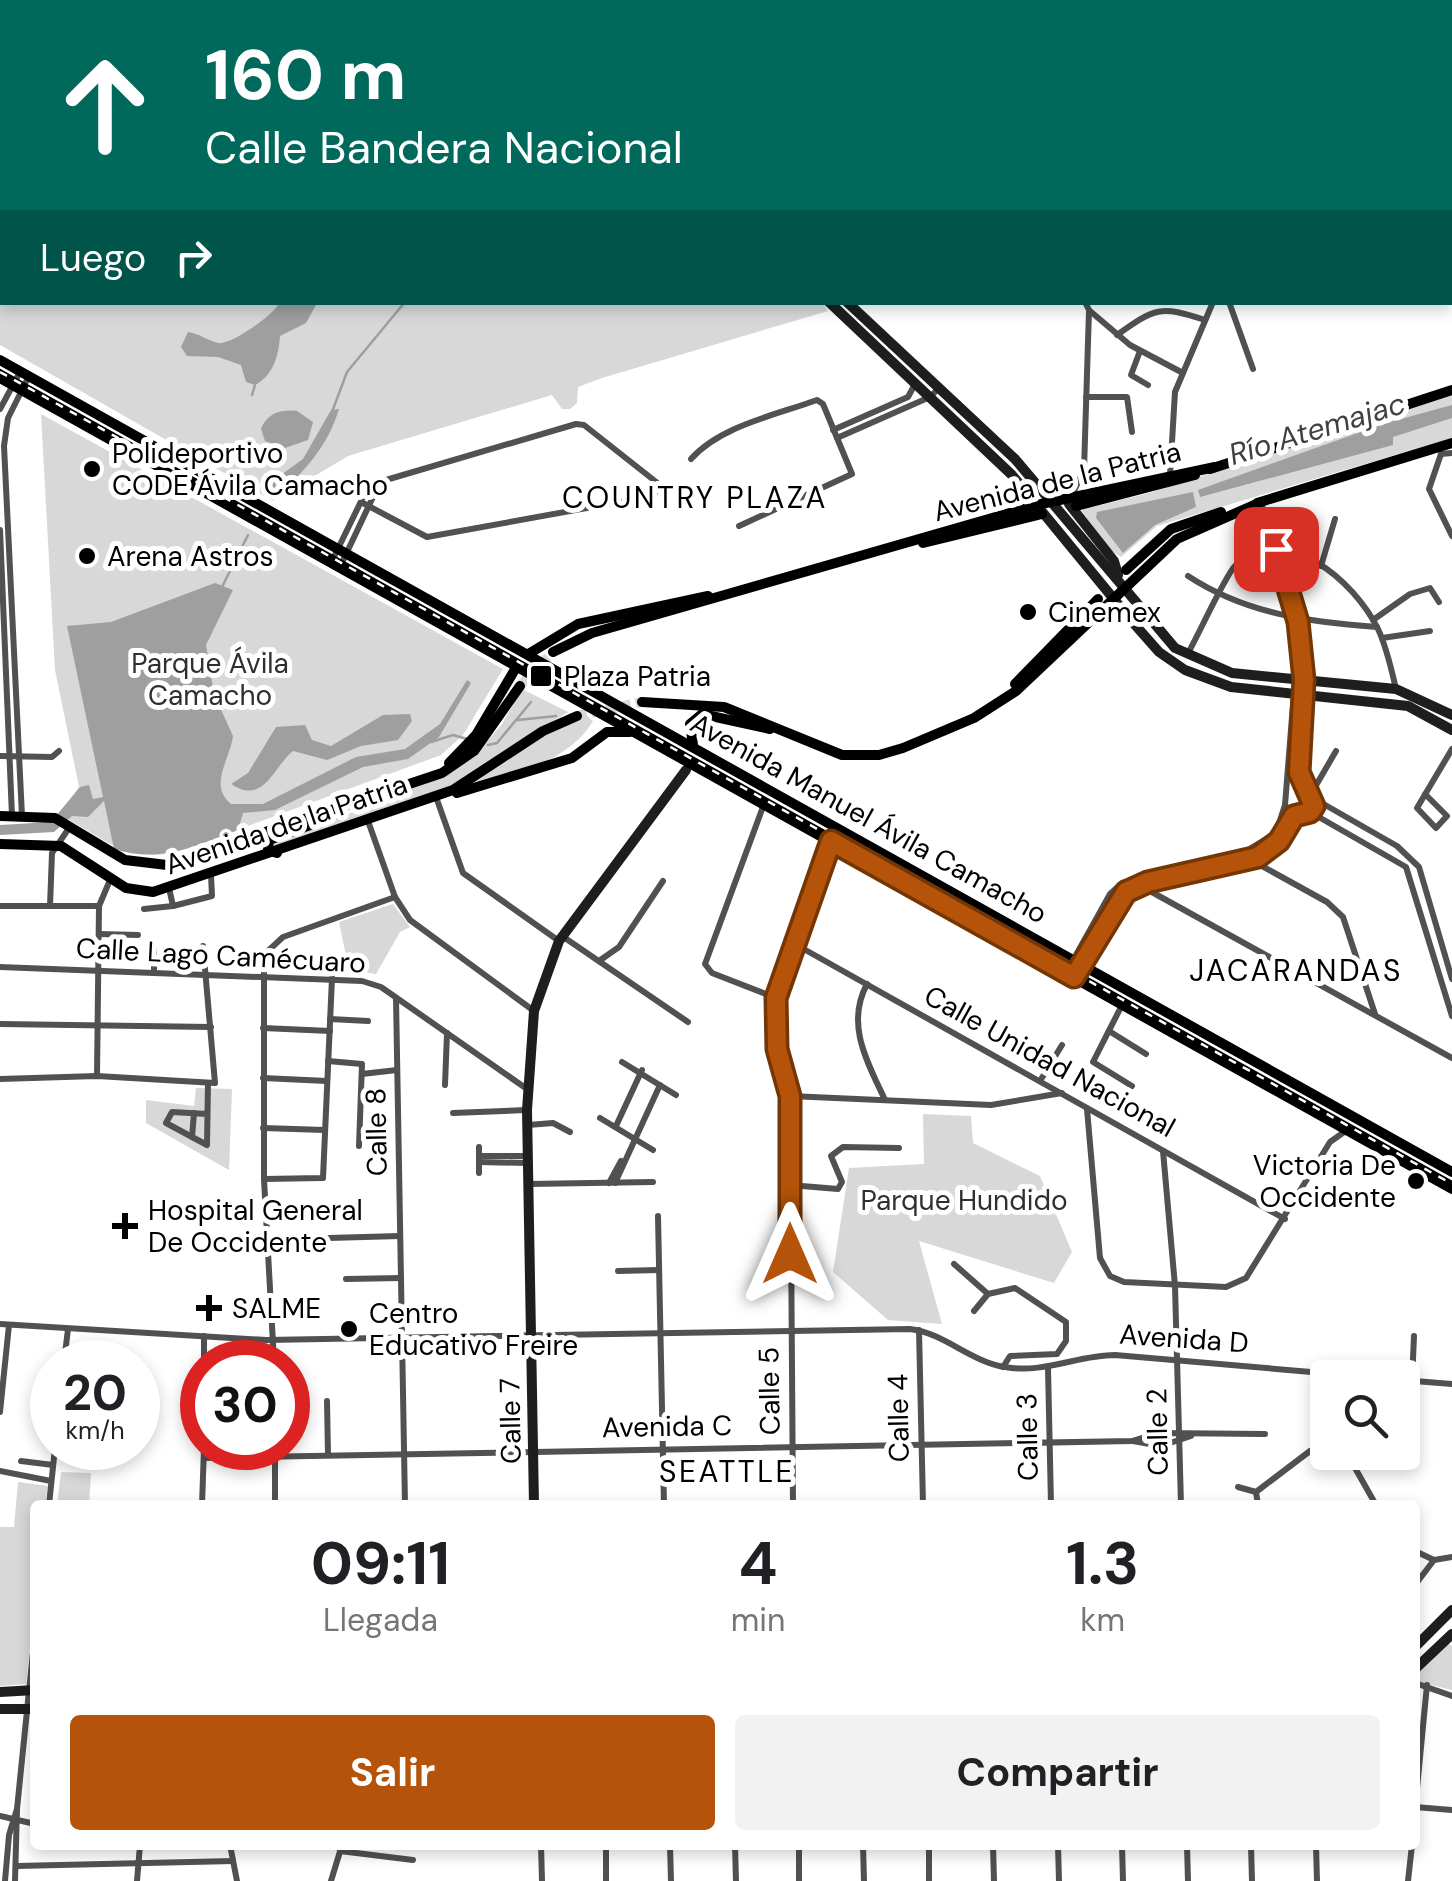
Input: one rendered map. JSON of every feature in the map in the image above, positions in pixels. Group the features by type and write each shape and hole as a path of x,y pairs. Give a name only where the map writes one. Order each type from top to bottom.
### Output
{"main road":[{"path":"833,305 915,382 934,393"},
{"path":"851,305 934,393 1015,458 1045,507 1159,652 1185,670 1232,687 1408,706 1452,730"},
{"name":"Avenida Manuel Ávila Camacho","path":"0,360 1078,961 1449,1178"},
{"name":"Avenida Manuel Ávila Camacho","path":"0,378 597,711 688,767 764,804 1332,1122 1449,1178"},
{"name":"Avenida de la Patria","path":"554,652 592,633 724,594 1045,507 1215,466 1452,390"},
{"path":"1126,570 1155,541 1180,524 1438,452 1452,444"},
{"name":"Avenida de la Patria","path":"1073,502 1215,466"},
{"path":"642,702 724,707 761,718 826,751 880,755 985,712 1029,680 1115,598 1121,585 1166,546 1190,531 1261,502"},
{"path":"1045,507 1121,585 1160,634 1187,656 1232,674 1396,688 1452,715"},
{"path":"530,653 578,624 724,594"},
{"path":"985,712 1098,600"},
{"path":"461,635 453,627 456,618 490,631"},
{"path":"420,781 470,743 517,666"},
{"name":"Avenida de la Patria","path":"11,816 65,823 114,856 152,866 372,797 455,766 474,751 520,686"},
{"path":"525,742 523,758 533,767 575,754 600,729 597,711"},
{"path":"698,750 689,728 695,717 706,714 790,735"},
{"name":"Avenida de la Patria","path":"55,844 74,852 110,880 140,892 168,888 436,797 481,775 525,742 578,716"},
{"path":"436,797 572,758 610,731 636,734"},
{"name":"Calle 7","path":"534,1500 527,1089 534,1012 560,938 688,767"},
{"path":"277,853 267,848 271,838 372,797"},
{"path":"0,844 55,844"},
{"path":"1420,1642 1452,1610"},
{"path":"1420,1665 1451,1638"},
{"path":"0,1692 30,1690"},
{"path":"0,1710 30,1709"}],"street":[{"path":"1090,305 1117,335 1183,372"},
{"path":"1073,502 1084,470 1090,305"},
{"path":"1170,475 1175,392 1211,305"},
{"path":"1230,305 1254,369"},
{"path":"1117,335 1157,310 1169,308 1205,320"},
{"path":"1140,351 1131,375 1148,385"},
{"path":"0,409 25,374"},
{"path":"874,417 908,397 915,382"},
{"path":"11,816 19,756 2,434 17,387"},
{"path":"835,434 934,393"},
{"path":"1086,396 1126,397 1132,432"},
{"path":"691,459 704,445 729,432 817,400 823,404 852,470 850,476 739,526"},
{"path":"335,565 361,502 369,485 581,423 660,485 653,496 430,537 361,502"},
{"path":"1452,453 1438,452 1429,488 1452,536"},
{"path":"342,550 370,507 382,479"},
{"path":"1261,502 1298,622 1299,772 1312,796 1406,852 1422,874 1452,978"},
{"path":"1321,566 1336,519"},
{"path":"0,530 3,715 11,816"},
{"path":"1187,656 1220,596 1225,578 1239,563 1276,549 1321,566 1356,596 1382,638 1396,688"},
{"path":"1188,576 1220,596 1298,622 1375,624 1410,594 1430,588 1439,602"},
{"path":"1382,638 1430,630"},
{"path":"2,651 14,652"},
{"path":"1078,961 1110,894 1130,880 1242,854 1276,833 1285,805 1299,694"},
{"path":"1425,794 1448,816 1436,828 1417,812 1425,794 1452,749"},
{"path":"688,767 698,750"},
{"path":"5,756 52,757 59,751"},
{"path":"1310,812 1312,796 1336,751"},
{"path":"1288,774 1299,772"},
{"path":"436,797 463,874 688,1022"},
{"path":"764,804 704,964 712,974 776,998"},
{"path":"1285,805 1294,816"},
{"path":"1070,975 1116,903 1138,886 1250,860 1273,848 1294,816 1310,812 1402,863 1412,877 1452,1016"},
{"path":"368,821 395,897 427,937 534,1012"},
{"path":"50,906 55,844 65,823"},
{"name":"Calle 5","path":"793,1500 790,1096 777,1049 776,998 836,825"},
{"path":"1242,854 1327,902 1343,917 1375,1014"},
{"path":"144,910 212,896 212,875"},
{"path":"97,1076 100,906 110,880"},
{"path":"597,962 614,953 663,880"},
{"path":"1130,880 1452,1058"},
{"path":"168,888 173,906"},
{"path":"273,1340 264,1179 263,977 269,950 283,937 395,897"},
{"path":"0,906 100,906"},
{"path":"1422,914 1433,911"},
{"path":"99,934 138,934"},
{"name":"Calle Unidad Nacional","path":"793,943 1285,1219"},
{"path":"154,946 154,974"},
{"path":"203,946 211,1027 212,1083 210,1109 207,1145 164,1118 172,1112 210,1109"},
{"name":"Calle Lago Camécuaro","path":"0,968 362,980 396,998 527,1089"},
{"name":"Calle 8","path":"264,1179 322,1180 332,978"},
{"path":"866,984 858,1016 859,1040 885,1100"},
{"name":"Calle 8","path":"396,998 405,1500"},
{"path":"1122,1005 1093,1062 1132,1086"},
{"path":"330,1019 368,1021"},
{"path":"0,1024 211,1027"},
{"path":"263,1028 330,1031"},
{"path":"1109,1031 1146,1054"},
{"path":"445,1085 446,1033"},
{"path":"1040,1081 1062,1045"},
{"path":"328,1061 360,1062 359,1146"},
{"path":"622,1062 642,1070 676,1095"},
{"path":"362,1074 398,1070"},
{"path":"616,1126 642,1070"},
{"path":"0,1079 97,1076 212,1083"},
{"path":"263,1078 327,1081"},
{"path":"612,1183 660,1084"},
{"path":"790,1096 990,1105 1062,1093"},
{"path":"1086,1108 1100,1258 1106,1270 1124,1282 1175,1286 1226,1287 1240,1282 1256,1266 1330,1142 1332,1122"},
{"path":"454,1113 527,1110"},
{"path":"192,1137 194,1113"},
{"path":"600,1118 653,1150"},
{"path":"528,1125 554,1124 570,1132"},
{"path":"264,1128 325,1130"},
{"path":"1330,1142 1348,1130"},
{"path":"790,1185 838,1189 842,1182 832,1156 843,1147 899,1148"},
{"name":"Calle 2","path":"1162,1150 1175,1286 1182,1500"},
{"path":"479,1173 479,1155 528,1160"},
{"path":"529,1184 653,1182"},
{"path":"658,1216 664,1500"},
{"path":"292,1239 400,1236"},
{"path":"954,1264 988,1294"},
{"path":"618,1271 659,1270"},
{"path":"346,1279 401,1278"},
{"path":"974,1311 988,1294 1008,1288 1023,1291 1066,1322 1068,1328 1057,1354 1010,1356 1003,1367"},
{"path":"0,1411 4,1324"},
{"name":"Avenida D","path":"4,1324 273,1340 919,1330 1003,1367 1048,1368 1096,1355 1178,1358 1310,1371"},
{"path":"67,1340 68,1330"},
{"name":"Calle 4","path":"919,1330 923,1500"},
{"path":"1413,1360 1414,1336"},
{"name":"Calle 3","path":"1048,1368 1051,1500"},
{"path":"1420,1381 1452,1384"},
{"path":"326,1400 328,1455"},
{"path":"1180,1432 1191,1436 1264,1434"},
{"name":"Avenida C","path":"310,1454 1132,1441 1180,1432"},
{"path":"1180,1443 1191,1436"},
{"name":"Avenida C","path":"1132,1441 1148,1446 1180,1443"},
{"path":"1256,1492 1310,1451"},
{"path":"21,1461 30,1462"},
{"path":"49,1500 52,1470"},
{"path":"202,1500 203,1470"},
{"path":"275,1470 276,1500"},
{"path":"1356,1470 1372,1500"},
{"path":"0,1471 51,1481"},
{"path":"1238,1487 1256,1492"},
{"path":"1256,1492 1257,1500"},
{"path":"1420,1553 1434,1560 1452,1557"},
{"path":"1420,1578 1434,1560"},
{"path":"1435,1627 1451,1638"},
{"path":"1420,1684 1452,1696"},
{"path":"1420,1757 1427,1685"},
{"path":"5,1881 30,1716"},
{"path":"1420,1808 1452,1810"},
{"path":"0,1816 30,1823"},
{"path":"16,1820 16,1881"},
{"path":"138,1881 139,1850"},
{"path":"231,1850 236,1881"},
{"path":"332,1881 340,1850"},
{"path":"353,1850 413,1860"},
{"path":"541,1850 542,1881"},
{"path":"606,1850 606,1881"},
{"path":"670,1850 671,1881"},
{"path":"735,1850 736,1881"},
{"path":"799,1850 799,1881"},
{"path":"863,1850 864,1881"},
{"path":"928,1850 929,1881"},
{"path":"994,1850 994,1881"},
{"path":"1058,1850 1059,1881"},
{"path":"1122,1850 1123,1881"},
{"path":"1187,1850 1188,1881"},
{"path":"1251,1850 1252,1881"},
{"path":"1316,1850 1316,1881"},
{"path":"1408,1881 1411,1850"},
{"path":"17,1866 233,1862"}],"green space":[{"path":"0,305 824,305 828,311 578,387 577,403 570,409 562,409 552,395 348,456 273,501 0,345"},
{"path":"1452,395 1452,438 1157,526 1121,557 1110,550 1081,510 1149,493"},
{"name":"Parque Ávila Camacho","path":"41,414 503,669 463,735 441,755 177,852 127,851 59,815 79,787 55,670"},
{"path":"522,689 568,712 448,787 277,848 272,841 296,828 342,817 477,753 502,724"},
{"path":"587,716 593,721 582,736 552,758 461,790 536,739"},
{"path":"393,904 410,927 400,932 376,974 349,970 339,922"},
{"path":"196,1088 232,1089 229,1170 146,1123 146,1100 194,1106"},
{"name":"Parque Hundido","path":"923,1114 971,1116 973,1143 1040,1176 1072,1252 1054,1283 919,1241 942,1324 888,1320 833,1272 849,1168 924,1164"},
{"path":"61,1472 91,1473 89,1500 58,1500"},
{"path":"18,1482 48,1486 46,1500 30,1500 30,1647 26,1684 0,1686 0,1527 14,1527"},
{"path":"1448,1643 1452,1646 1452,1690 1420,1682 1420,1668"}],"shaded area":[{"path":"316,305 306,323 280,336 274,364 255,385 246,382 241,365 218,357 187,356 181,347 188,332 218,343 232,340 276,308"},
{"path":"1452,405 1452,418 1393,437 1393,445 1200,497 1198,490 1383,424"},
{"path":"339,409 323,445 300,474 281,493 266,489 262,481 267,472 278,477 303,459 331,410"},
{"path":"297,411 313,422 308,440 285,448 265,441 261,429 267,419 280,412"},
{"path":"1193,492 1196,507 1155,525 1123,553 1096,518 1097,512"},
{"path":"215,583 233,590 206,645 214,694 233,736 221,780 224,797 231,804 263,804 356,757 405,749 440,724 467,680 471,683 439,737 408,759 363,767 275,810 243,813 238,830 192,847 147,855 114,849 104,801 88,817 72,816 54,832 0,835 0,825 51,822 80,787 89,785 93,799 103,797 67,626 111,622"},
{"path":"410,714 412,721 398,740 361,746 327,760 293,751 260,787 242,790 231,784 248,773 276,727 305,725 312,740 331,746 383,715"}],"waterway":[{"path":"332,412 347,372 403,305"},
{"path":"252,395 255,385"},
{"path":"222,587 248,535"},
{"path":"488,745 497,743 531,702"},
{"path":"518,720 556,716"},
{"path":"431,742 453,735 467,739"}],"tunnel":[{"path":"520,686 553,652"},
{"path":"577,716 642,702"}],"railway":[{"path":"0,372 1452,1184"}],"place":[{"name":"Polideportivo CODE Ávila Camacho","path":"92,469"},
{"name":"Arena Astros","path":"87,556"},
{"name":"Cinemex","path":"1028,612"},
{"name":"Plaza Patria","path":"541,676"},
{"name":"Victoria De Occidente","path":"1416,1181"},
{"name":"Hospital General De Occidente","path":"125,1226"},
{"name":"SALME","path":"209,1308"},
{"name":"Centro Educativo Freire","path":"349,1329"}],"district":[{"name":"COUNTRY PLAZA","path":"695,498"},
{"name":"JACARANDAS","path":"1296,971"},
{"name":"SEATTLE","path":"727,1472"}],"route":[{"path":"790,1254 790,1096 777,1049 776,998 831,841 1074,977 1126,892 1148,882 1266,853 1284,835 1294,816 1306,814 1314,806 1299,772 1304,680 1301,642 1276,549"}],"water label":[{"name":"Río Atemajac","path":"1317,429"}]}
